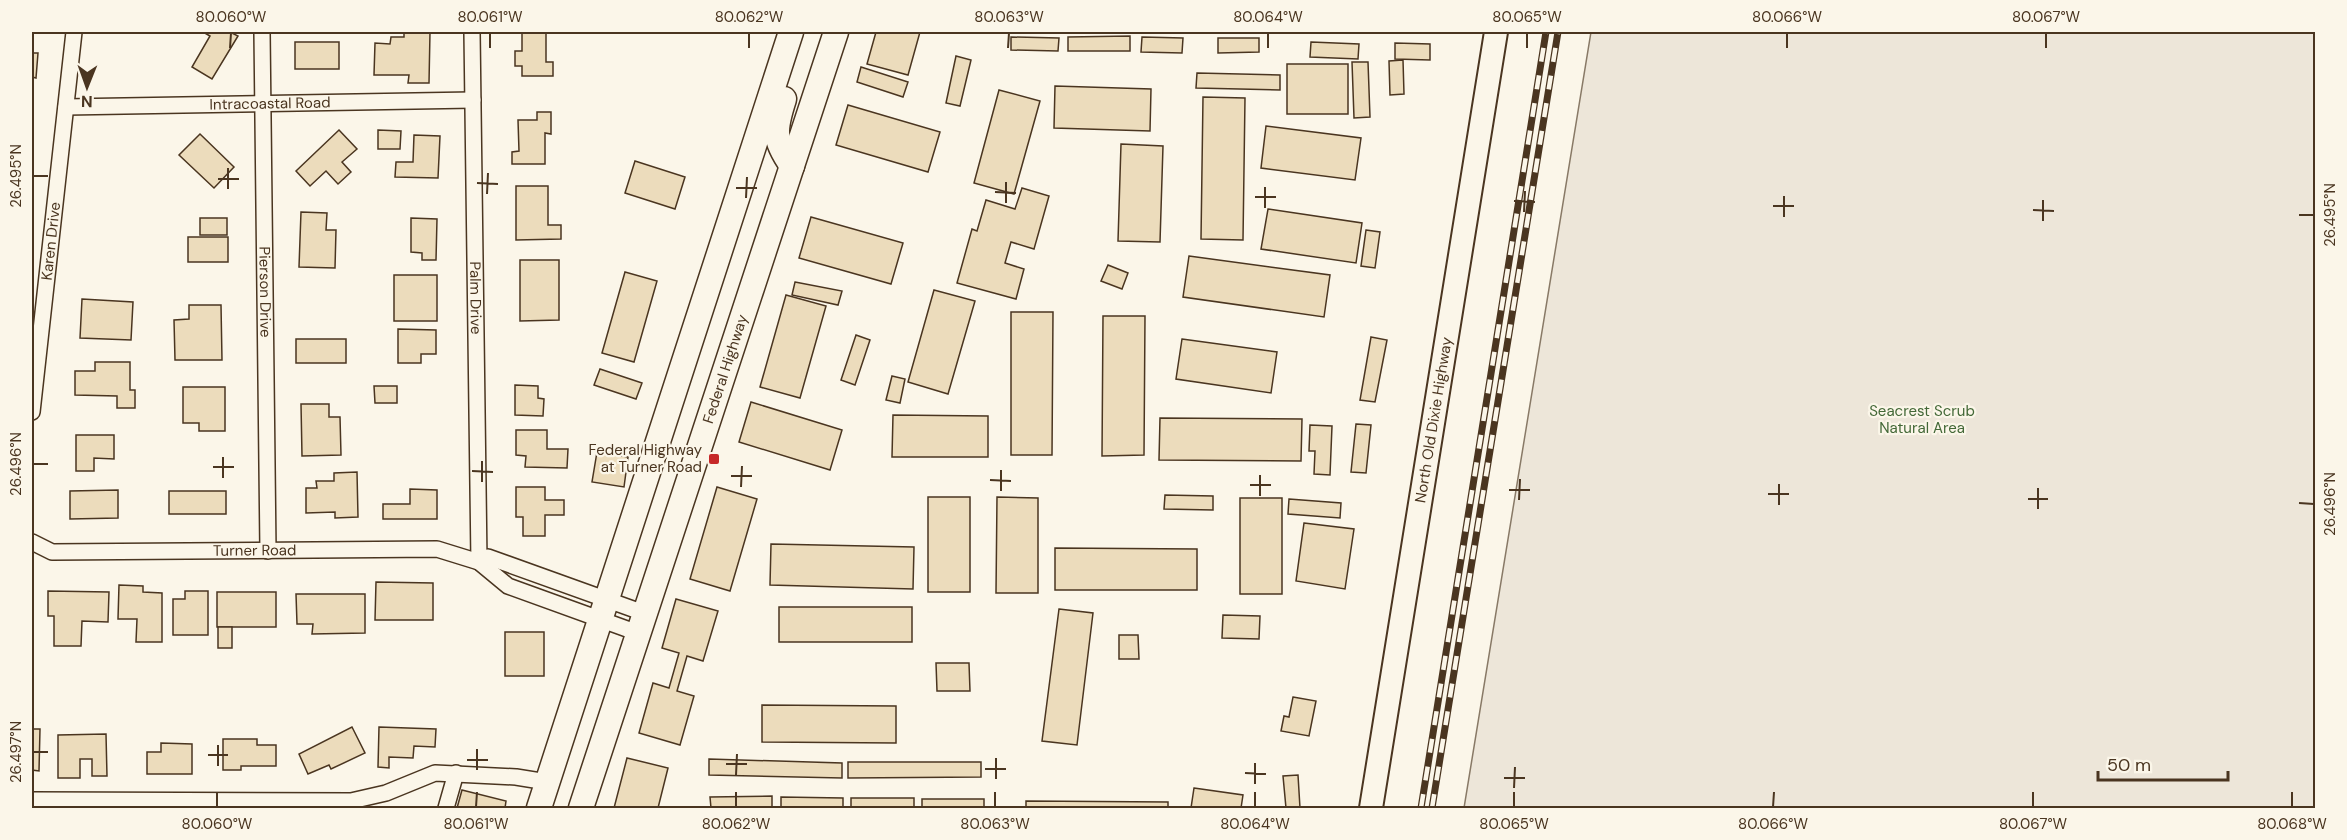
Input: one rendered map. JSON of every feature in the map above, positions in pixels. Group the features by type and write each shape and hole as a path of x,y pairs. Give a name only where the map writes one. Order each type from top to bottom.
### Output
{"main road":[{"path":"539,808 791,32"},
{"path":"792,166 779,148 776,131 806,32"},
{"name":"Federal Highway","path":"581,808 836,32"}],"street":[{"name":"Karen Drive","path":"32,412 74,32"},
{"name":"Pierson Drive","path":"262,32 268,551"},
{"name":"Palm Drive","path":"472,32 479,562"},
{"name":"North Old Dixie Highway","path":"1371,808 1496,32"},
{"name":"Intracoastal Road","path":"66,108 473,100"},
{"name":"Turner Road","path":"32,542 52,552 437,549 479,562 488,557 604,609 641,623"},
{"name":"Turner Road","path":"604,609 641,623"},
{"path":"32,800 351,801 386,793 435,773 516,777 547,782"},
{"path":"446,808 456,773"}],"green space":[{"name":"Seacrest Scrub Natural Area","path":"1591,32 2315,32 2315,808 1464,808"}],"building":[{"path":"203,32 230,32 238,36 212,79 192,67 210,36"},
{"path":"404,32 430,32 429,83 408,83 409,75 374,75 375,43 390,44 391,37 404,37"},
{"path":"522,32 546,32 546,62 553,62 553,76 522,76 522,66 515,66 515,51 522,51"},
{"path":"876,32 920,32 908,75 867,64"},
{"path":"1176,32 1176,33 1135,33"},
{"path":"1130,36 1130,51 1068,51 1068,37"},
{"path":"1011,37 1059,38 1058,51 1011,50"},
{"path":"1142,37 1183,38 1182,53 1141,52"},
{"path":"1218,38 1259,38 1259,52 1218,53"},
{"path":"295,42 339,42 339,69 295,69"},
{"path":"1311,42 1359,44 1358,59 1310,57"},
{"path":"1395,43 1430,44 1430,60 1395,59"},
{"path":"32,53 38,53 36,78 32,77"},
{"path":"956,56 971,60 960,106 946,103"},
{"path":"1403,60 1404,94 1390,95 1389,61"},
{"path":"1352,62 1368,62 1370,117 1354,118"},
{"path":"1287,64 1348,64 1348,114 1287,114"},
{"path":"861,67 908,82 903,97 857,82"},
{"path":"1197,73 1280,75 1280,90 1196,88"},
{"path":"1055,86 1151,89 1150,131 1054,128"},
{"path":"999,90 1040,101 1014,194 974,183"},
{"path":"1203,97 1245,98 1243,240 1201,239"},
{"path":"848,105 940,132 928,172 836,145"},
{"path":"537,112 551,112 551,134 545,133 545,164 512,164 512,152 519,151 518,120 537,120"},
{"path":"1266,126 1361,138 1355,180 1261,168"},
{"path":"339,130 357,149 342,162 351,172 338,184 326,171 310,186 296,171"},
{"path":"378,130 401,131 400,149 378,149"},
{"path":"200,134 234,167 214,188 179,155"},
{"path":"414,135 440,136 438,178 395,177 396,162 413,162"},
{"path":"1121,144 1163,146 1160,242 1118,241"},
{"path":"635,161 685,177 675,209 625,193"},
{"path":"516,186 548,186 548,225 561,225 561,239 516,240"},
{"path":"1022,188 1049,196 1034,249 1011,242 1005,263 1024,269 1016,299 957,283 972,229 977,231 986,200 1015,209"},
{"path":"1268,209 1362,223 1356,263 1261,249"},
{"path":"301,212 327,213 326,230 336,230 335,268 299,267"},
{"path":"811,217 903,243 891,284 799,258"},
{"path":"200,218 227,218 227,235 200,235"},
{"path":"411,218 437,219 436,260 422,260 422,253 411,252"},
{"path":"1366,230 1380,232 1375,268 1361,266"},
{"path":"188,237 228,237 228,262 188,262"},
{"path":"1189,256 1330,275 1324,317 1183,297"},
{"path":"520,260 559,260 559,320 520,321"},
{"path":"1108,265 1128,273 1122,289 1101,281"},
{"path":"625,272 657,281 634,362 602,353"},
{"path":"394,275 437,275 437,321 394,321"},
{"path":"795,282 842,291 838,305 792,295"},
{"path":"934,290 975,301 948,394 908,382"},
{"path":"786,295 826,306 800,398 760,387"},
{"path":"82,299 133,302 131,340 80,338"},
{"path":"189,305 221,305 222,360 175,360 174,320 189,319"},
{"path":"1011,312 1053,312 1052,455 1011,455"},
{"path":"1103,316 1145,316 1144,455 1102,456"},
{"path":"398,329 436,330 436,354 421,354 421,363 398,363"},
{"path":"856,335 870,340 855,385 841,380"},
{"path":"1371,337 1387,340 1375,402 1360,400"},
{"path":"296,339 346,339 346,363 296,363"},
{"path":"1182,339 1277,352 1271,393 1176,379"},
{"path":"95,362 130,362 130,390 135,390 135,408 117,408 117,396 75,395 75,371 95,371"},
{"path":"600,369 642,383 636,399 594,385"},
{"path":"892,376 905,379 900,403 886,400"},
{"path":"515,385 538,386 538,398 544,399 543,416 515,415"},
{"path":"374,386 397,386 397,403 375,403"},
{"path":"183,387 225,387 225,431 199,431 199,423 183,423"},
{"path":"751,402 842,430 830,470 739,442"},
{"path":"301,404 329,404 329,417 340,417 341,455 302,456"},
{"path":"893,415 988,416 988,457 892,457"},
{"path":"1160,418 1302,419 1301,461 1159,460"},
{"path":"1356,424 1371,425 1366,473 1351,472"},
{"path":"1310,425 1332,426 1330,475 1314,474 1315,451 1309,451"},
{"path":"516,430 547,430 547,449 568,449 567,468 525,467 526,456 516,455"},
{"path":"76,435 114,435 114,459 94,458 94,471 76,471"},
{"path":"597,452 628,457 624,487 592,482"},
{"path":"357,472 358,517 335,518 335,512 306,513 306,488 317,488 316,481 334,481 334,473"},
{"path":"516,487 545,487 545,500 564,500 564,515 545,515 545,536 523,536 523,517 516,517"},
{"path":"717,487 757,499 730,591 690,579"},
{"path":"410,489 437,490 437,519 383,519 383,504 410,504"},
{"path":"118,490 118,518 70,519 70,491"},
{"path":"169,491 226,491 226,514 169,514"},
{"path":"1165,495 1213,496 1213,510 1164,509"},
{"path":"928,497 970,497 970,592 928,592"},
{"path":"997,497 1038,498 1038,593 996,593"},
{"path":"1240,498 1282,498 1282,594 1240,594"},
{"path":"1289,499 1341,503 1340,518 1288,514"},
{"path":"1304,523 1354,529 1345,589 1296,581"},
{"path":"771,544 914,547 913,589 770,585"},
{"path":"1055,548 1197,549 1197,590 1055,590"},
{"path":"376,582 433,583 433,620 375,620"},
{"path":"119,585 143,586 143,592 162,593 162,642 136,642 137,619 118,619"},
{"path":"48,591 109,592 108,622 82,621 81,646 54,646 54,616 48,616"},
{"path":"185,591 208,591 208,635 173,635 173,599 185,599"},
{"path":"217,592 276,592 276,627 217,627"},
{"path":"296,594 365,594 365,633 312,634 313,624 297,624"},
{"path":"676,599 718,611 703,661 687,656 677,691 694,696 680,745 639,733 653,683 669,688 679,653 662,648"},
{"path":"779,607 912,607 912,642 779,642"},
{"path":"1059,609 1093,613 1077,745 1042,741"},
{"path":"1223,615 1260,616 1259,639 1222,638"},
{"path":"218,627 232,627 232,648 218,648"},
{"path":"505,632 544,632 544,676 505,676"},
{"path":"1119,635 1138,635 1139,659 1119,659"},
{"path":"936,663 969,663 970,691 937,691"},
{"path":"1293,697 1316,701 1309,736 1281,731 1284,716 1289,717"},
{"path":"762,705 896,706 896,743 762,742"},
{"path":"352,727 365,753 331,769 329,765 308,774 299,754"},
{"path":"379,727 436,729 435,747 414,746 413,758 389,757 389,768 378,767"},
{"path":"32,729 40,729 39,771 32,770"},
{"path":"106,734 107,776 92,776 92,759 80,759 80,778 58,778 58,735"},
{"path":"223,739 257,739 257,745 276,745 276,766 241,766 241,770 223,770"},
{"path":"161,743 192,744 192,774 147,774 147,752 161,752"},
{"path":"627,758 668,768 658,808 614,808"},
{"path":"709,759 842,763 842,778 709,775"},
{"path":"848,762 981,762 981,777 848,778"},
{"path":"1298,775 1300,808 1286,808 1283,776"},
{"path":"1194,788 1243,795 1241,808 1191,808"},
{"path":"462,790 506,801 505,808 457,808"},
{"path":"772,796 772,808 711,808 710,797"},
{"path":"781,797 843,798 843,808 781,808"},
{"path":"851,798 914,798 914,808 851,808"},
{"path":"922,799 984,799 984,808 922,808"},
{"path":"1026,801 1168,802 1168,808 1026,808"}],"railway":[{"path":"1421,808 1546,32"},
{"path":"1432,808 1558,32"}],"place":[{"name":"Federal Highway at Turner Road","path":"714,459"}]}
